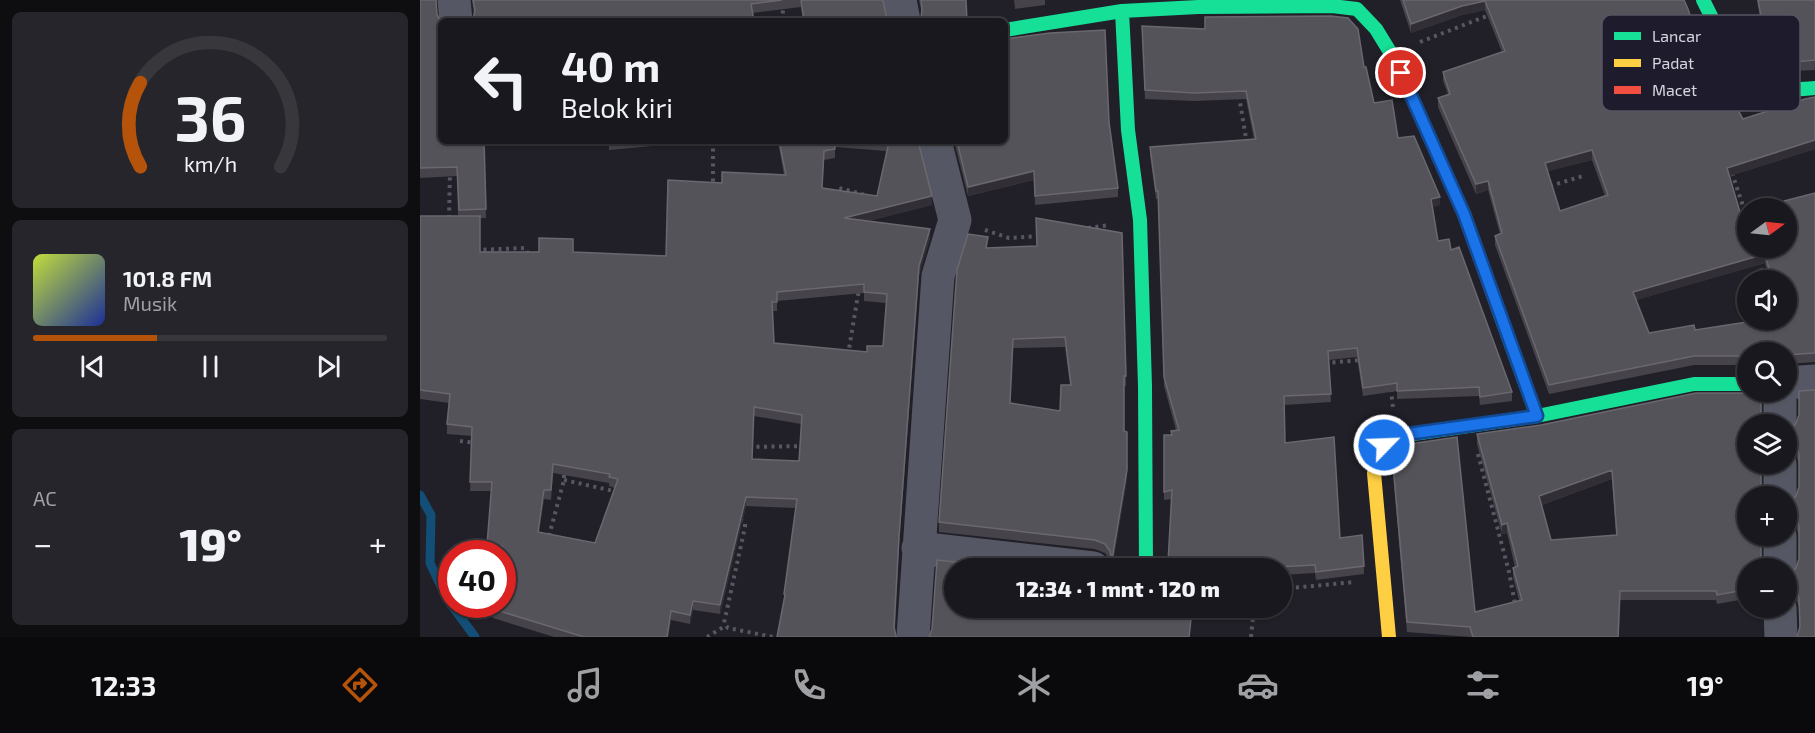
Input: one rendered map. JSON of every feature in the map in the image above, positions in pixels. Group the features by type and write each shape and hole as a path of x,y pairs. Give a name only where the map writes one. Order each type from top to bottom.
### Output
{"street":[{"path":"454,0 456,18"},
{"path":"900,0 903,18"},
{"path":"1703,0 1711,15"},
{"path":"1008,30 1122,11 1358,4 1392,53 1464,214 1537,416"},
{"path":"1122,11 1128,130 1140,220 1145,386 1146,558"},
{"path":"1800,89 1815,88"},
{"path":"913,637 938,276 955,220 936,144"},
{"path":"1797,382 1815,381"},
{"path":"1389,637 1374,473 1377,457 1384,445 1395,437 1537,416 1694,384 1737,384"},
{"path":"918,548 1006,558"},
{"path":"1780,618 1781,637"}],"path":[{"path":"782,18 783,10 791,0"},
{"path":"1392,53 1496,13 1495,6"},
{"path":"1238,90 1247,143 1246,153"},
{"path":"713,144 713,186"},
{"path":"449,228 451,164"},
{"path":"1730,166 1740,198"},
{"path":"1540,189 1583,176"},
{"path":"835,195 840,188 874,198"},
{"path":"955,220 1009,238 1041,236"},
{"path":"1084,228 1140,220"},
{"path":"470,251 525,248 529,252 530,263"},
{"path":"1758,258 1761,270"},
{"path":"847,363 860,282"},
{"path":"1322,364 1372,359"},
{"path":"1391,384 1395,437"},
{"path":"1471,425 1517,605 1505,607"},
{"path":"460,441 484,444"},
{"path":"747,447 813,446"},
{"path":"548,540 552,517 564,480 564,467"},
{"path":"564,480 619,492"},
{"path":"725,626 724,617 745,527 745,522 730,518"},
{"path":"1292,588 1384,579"},
{"path":"1251,637 1253,618"},
{"path":"707,637 725,626 773,637"}],"building":[{"path":"420,0 436,0 439,18 438,144 484,144 486,209 459,210 457,167 420,168"},
{"path":"473,0 782,0 751,4 753,18 473,18 475,10"},
{"path":"801,0 883,0 887,18 804,18"},
{"path":"921,0 966,0 967,18 921,18"},
{"path":"1403,0 1684,0 1690,15 1602,15 1602,111 1739,111 1743,119 1768,111 1800,111 1800,101 1815,97 1815,140 1727,168 1737,202 1737,258 1751,258 1633,292 1649,333 1694,325 1695,330 1737,324 1737,330 1797,330 1797,270 1769,270 1766,258 1797,258 1796,198 1815,193 1815,353 1797,354 1797,342 1737,342 1737,356 1694,356 1549,385 1495,236 1502,233 1488,181 1476,184 1438,98 1450,94 1443,72 1505,51 1485,1 1462,6 1411,24","holes":["1592,150 1608,195 1560,211 1545,163"]},
{"path":"1758,0 1815,0 1815,60 1800,62 1800,15 1761,15"},
{"path":"1331,16 1348,18 1358,29 1364,67 1366,67 1374,103 1392,100 1398,138 1414,136 1440,197 1431,199 1438,241 1449,239 1451,250 1459,247 1512,392 1480,397 1479,387 1397,391 1397,383 1363,388 1357,348 1328,351 1331,394 1284,396 1285,443 1334,437 1340,538 1362,535 1364,566 1316,572 1315,565 1292,566 1292,558 1168,558 1172,490 1164,492 1164,435 1172,435 1171,431 1179,430 1164,377 1158,191 1156,191 1150,147 1256,139 1246,91 1194,93 1145,90 1142,26 1205,29 1205,17"},
{"path":"1105,30 1109,122 1118,188 1035,196 1034,171 968,187 958,144 1008,144 1008,39 1050,33"},
{"path":"780,144 834,144 835,149 824,151 822,188 877,196 889,144 919,144 932,196 844,218 930,229 919,266 899,537 894,627 897,637 777,637 785,595 797,499 746,497 720,605 693,601 690,615 671,611 667,637 584,637 516,616 516,540 487,540 492,482 470,482 472,427 447,424 450,394 420,390 420,216 480,216 480,252 539,252 539,238 573,239 573,252 666,256 668,180 722,183 722,172 786,175","holes":["864,284 864,292 887,294 883,346 867,346 867,352 774,343 772,302 777,302 777,292","754,407 802,415 799,461 752,459","553,464 610,474 609,477 618,479 595,543 538,532 544,490 551,490"]},
{"path":"1036,218 1122,233 1126,376 1124,376 1124,431 1127,432 1127,470 1112,558 1105,544 1095,540 939,522 957,270 968,234 988,237 986,248 1037,246","holes":["1065,337 1071,385 1061,385 1060,411 1010,403 1013,339"]},
{"path":"1815,390 1815,637 1797,637 1800,627 1797,593 1799,391"},
{"path":"1696,393 1737,393 1737,402 1761,402 1761,414 1737,414 1737,474 1761,474 1761,486 1737,486 1737,546 1761,546 1761,558 1737,558 1737,591 1717,595 1716,591 1620,591 1618,637 1473,637 1470,627 1407,622 1393,464 1397,452 1403,445 1457,437 1475,612 1522,600 1513,568 1518,566 1507,523 1502,525 1477,434 1541,425","holes":["1612,470 1617,535 1551,540 1539,496"]},
{"path":"937,560 944,561 944,618 1191,619 1189,637 929,637 932,629"}],"waterway":[{"path":"420,495 431,515 430,563 447,599 475,637"}],"traffic: fast":[{"path":"1703,0 1710,15"},
{"path":"1008,30 1122,11 1198,7 1332,6 1357,9 1376,29 1395,60"},
{"path":"1122,11 1128,130 1140,220 1145,386 1146,558"},
{"path":"1800,89 1815,88"},
{"path":"1498,309 1537,416"},
{"path":"1413,434 1537,416 1694,384 1737,384"}],"traffic: slow":[{"path":"1389,637 1374,473 1379,456 1386,445 1397,438 1413,434"}],"traffic: jam":[{"path":"1395,60 1464,214 1498,309"}],"route":[{"path":"1384,445 1395,437 1408,434 1537,416 1464,214 1401,73"}]}
